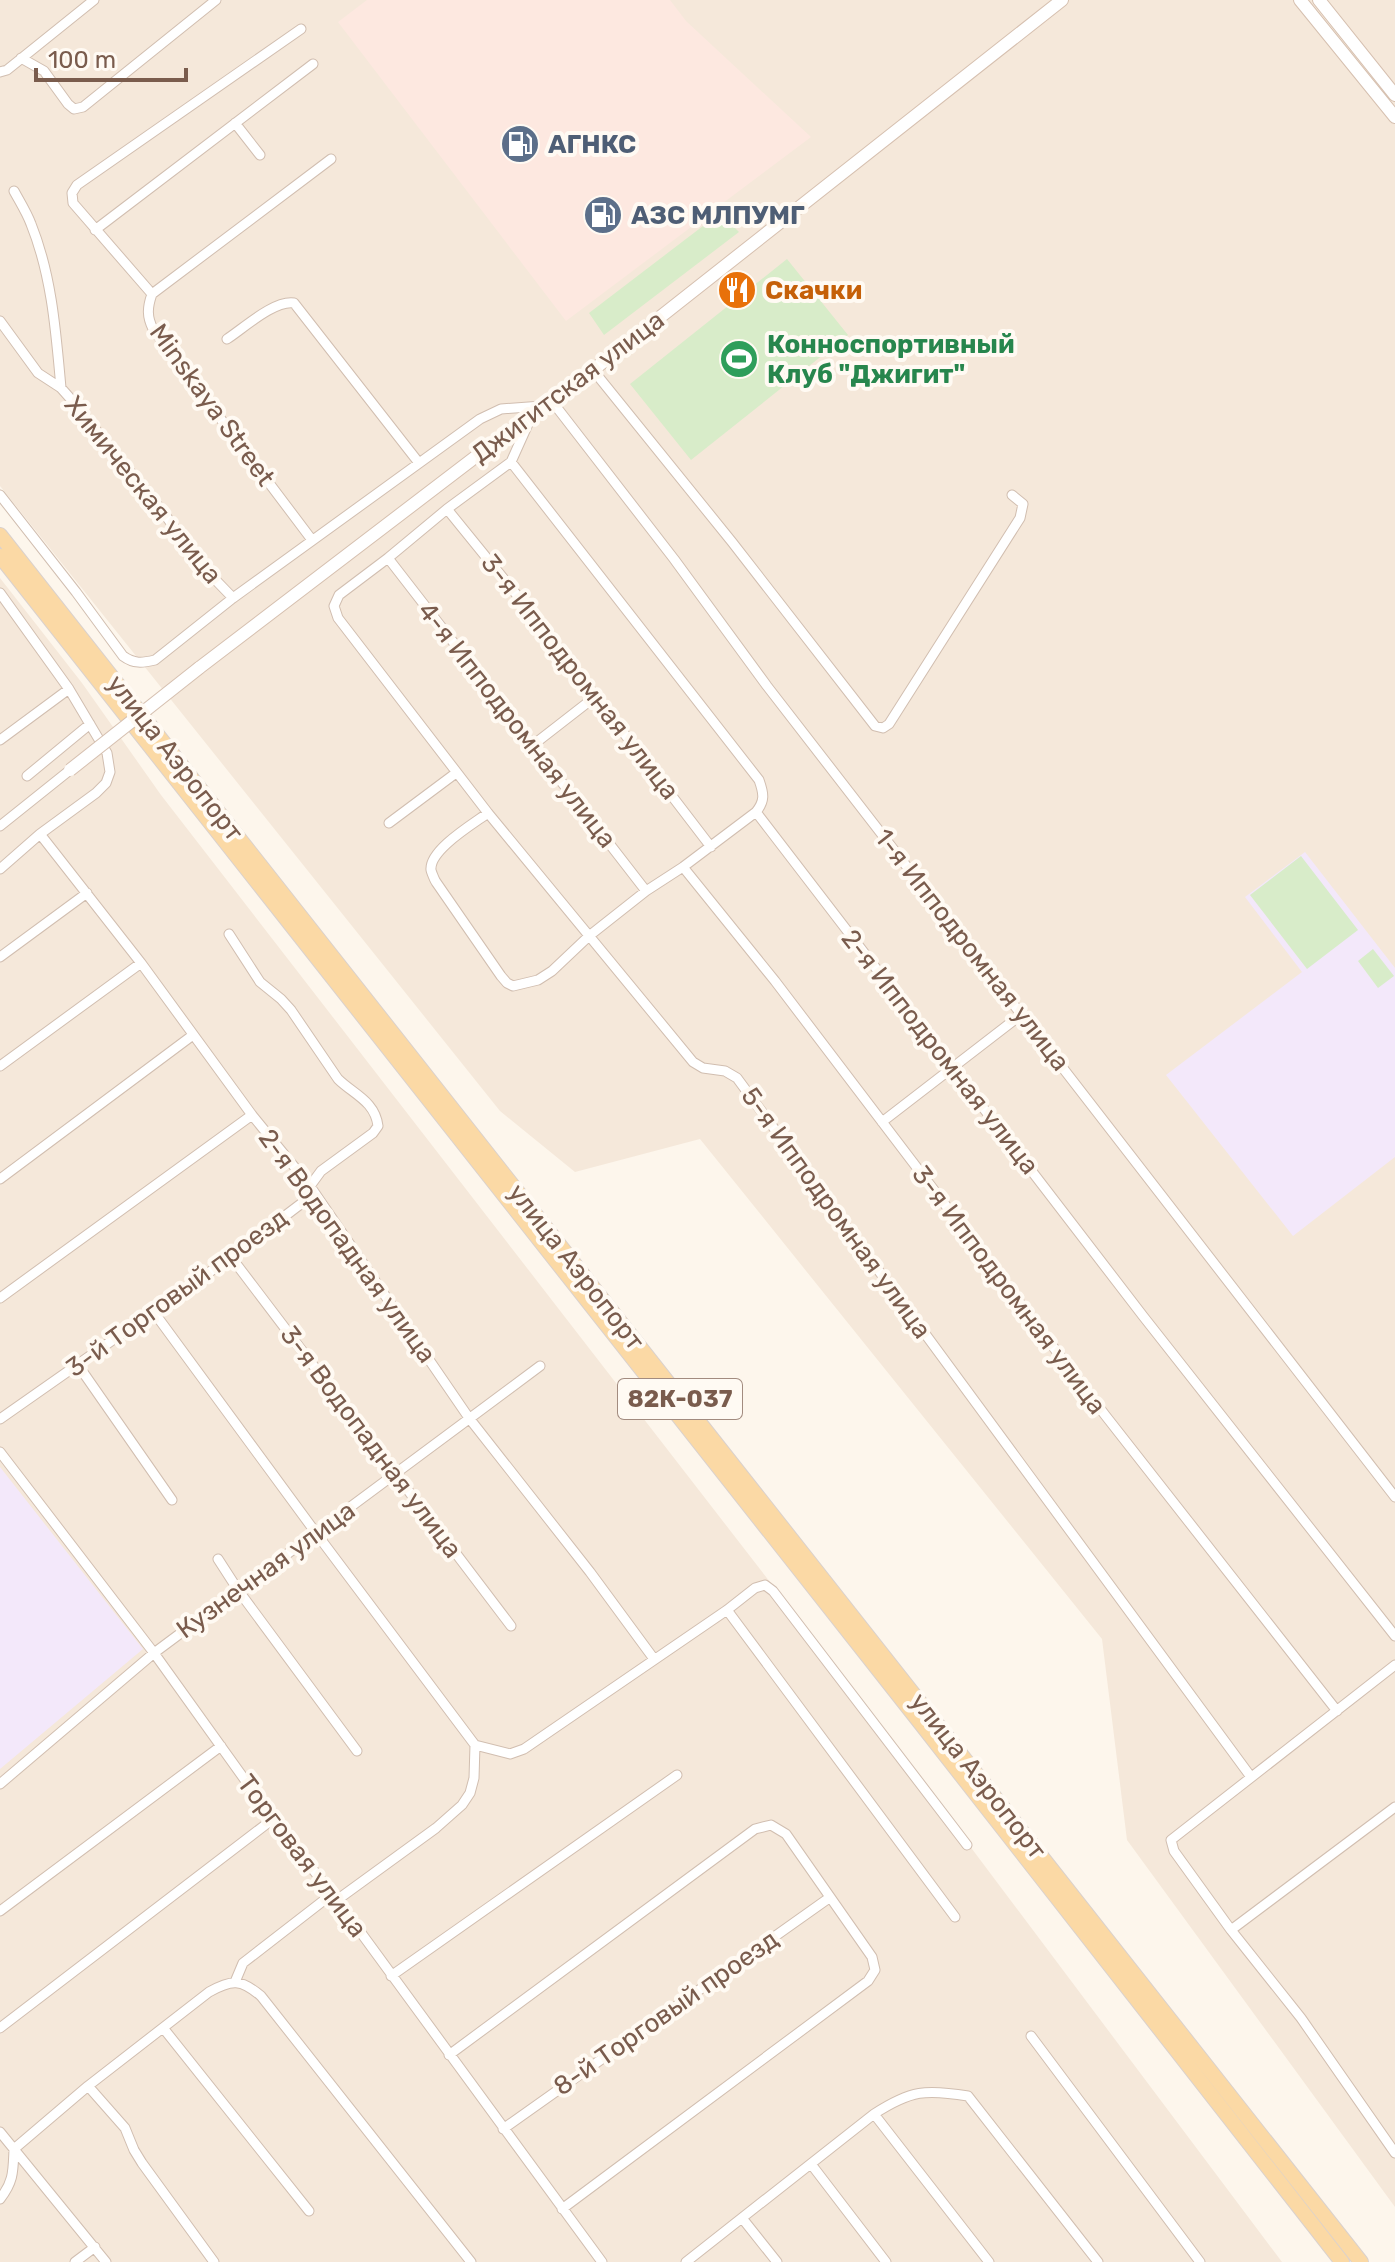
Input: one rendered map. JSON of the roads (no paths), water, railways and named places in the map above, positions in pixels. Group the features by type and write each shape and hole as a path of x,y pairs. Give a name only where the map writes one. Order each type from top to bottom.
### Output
{"main road":[{"name":"улица Аэропорт","path":"0,535 1361,2262"},
{"name":"улица Аэропорт","path":"0,556 1342,2262"}],"street":[{"path":"0,72 7,70 94,0"},
{"path":"21,58 44,71 74,109 83,107 216,0"},
{"name":"Джигитская улица","path":"70,770 199,668 593,370 1062,0"},
{"path":"1300,0 1395,117"},
{"path":"1319,0 1395,95"},
{"name":"Minskaya Street","path":"301,29 77,185 72,193 73,203 152,294 148,319 153,329 312,540"},
{"path":"95,230 313,64"},
{"path":"235,123 260,155"},
{"path":"152,294 331,159"},
{"path":"14,191 31,222 47,280 61,388"},
{"path":"227,339 277,305 294,303 419,463"},
{"name":"Химическая улица","path":"0,321 38,373 61,388 163,512 203,567 233,598 480,419 501,409 542,406"},
{"path":"593,370 875,726 883,728 889,724 1020,518 1023,504 1012,495"},
{"path":"388,558 511,462 542,406"},
{"name":"1-я Ипподромная улица","path":"542,406 674,559 786,710 1395,1497"},
{"path":"488,813 441,848 433,858 430,871 507,983 513,986 538,980 552,971 589,936 646,891 756,812 763,803 764,792 759,780 511,462"},
{"path":"0,495 123,656 131,661 142,663 155,660 233,598"},
{"name":"3-я Ипподромная улица","path":"447,509 538,621 711,847"},
{"name":"5-я Ипподромная улица","path":"388,558 339,595 334,606 338,618 456,773 693,1062 703,1068 725,1071 737,1078 1251,1777"},
{"name":"4-я Ипподромная улица","path":"388,558 646,891"},
{"path":"0,869 40,834 96,793 106,783 110,772 107,753 69,689 1,596"},
{"path":"0,740 69,689"},
{"path":"533,745 596,696"},
{"path":"27,776 90,724"},
{"path":"0,826 70,770"},
{"path":"389,823 456,773"},
{"name":"2-я Ипподромная улица","path":"756,812 1143,1316 1395,1636"},
{"name":"2-я Водопадная улица","path":"40,834 141,963 252,1115 310,1186 469,1418 654,1659"},
{"name":"3-я Ипподромная улица","path":"683,867 775,981 1095,1402 1337,1711"},
{"path":"0,957 87,893"},
{"name":"3-й Торговый проезд","path":"0,1419 231,1257 302,1203 321,1171 378,1126 377,1117 360,1094 338,1079 291,1010 260,982 229,934"},
{"path":"0,1066 141,963"},
{"path":"882,1122 1022,1014"},
{"path":"0,1179 193,1035"},
{"path":"0,1298 252,1115"},
{"name":"3-я Водопадная улица","path":"231,1257 511,1626"},
{"path":"153,1311 475,1745 474,1778 470,1793 462,1805 436,1828 243,1963 235,1982"},
{"path":"78,1365 172,1500"},
{"name":"Кузнечная улица","path":"0,1784 154,1653 540,1366"},
{"name":"Торговая улица","path":"0,1452 154,1653 273,1819 334,1897 602,2262"},
{"path":"218,1559 357,1751"},
{"path":"475,1745 510,1754 524,1749 755,1588 765,1585 773,1591 967,1845"},
{"path":"727,1610 955,1917"},
{"path":"1395,1665 1171,1840 1174,1851 1231,1930 1301,2018 1395,2153"},
{"path":"0,1911 221,1746"},
{"path":"391,1976 677,1775"},
{"path":"1231,1930 1395,1807"},
{"path":"0,2028 273,1819"},
{"path":"449,2055 755,1829 771,1825 786,1834 872,1957 875,1970 868,1981 562,2209"},
{"name":"8-й Торговый проезд","path":"503,2129 829,1898"},
{"path":"0,2199 10,2187 14,2149 88,2086 209,1992 235,1982 248,1985 261,1996 471,2262"},
{"path":"164,2029 309,2211"},
{"path":"1031,2036 1200,2262"},
{"path":"88,2086 125,2128 142,2163 214,2262"},
{"path":"686,2262 874,2114 894,2101 919,2092 937,2091 968,2096 1098,2262"},
{"path":"874,2114 989,2262"},
{"path":"0,2132 106,2262"},
{"path":"811,2164 886,2262"},
{"path":"742,2218 777,2262"},
{"path":"75,2262 95,2247"}],"place":[{"name":"АГНКС","path":"520,144"},
{"name":"АЗС МЛПУМГ","path":"603,215"},
{"name":"Скачки","path":"737,290"},
{"name":"Конноспортивный Клуб \"Джигит\"","path":"739,359"}]}
